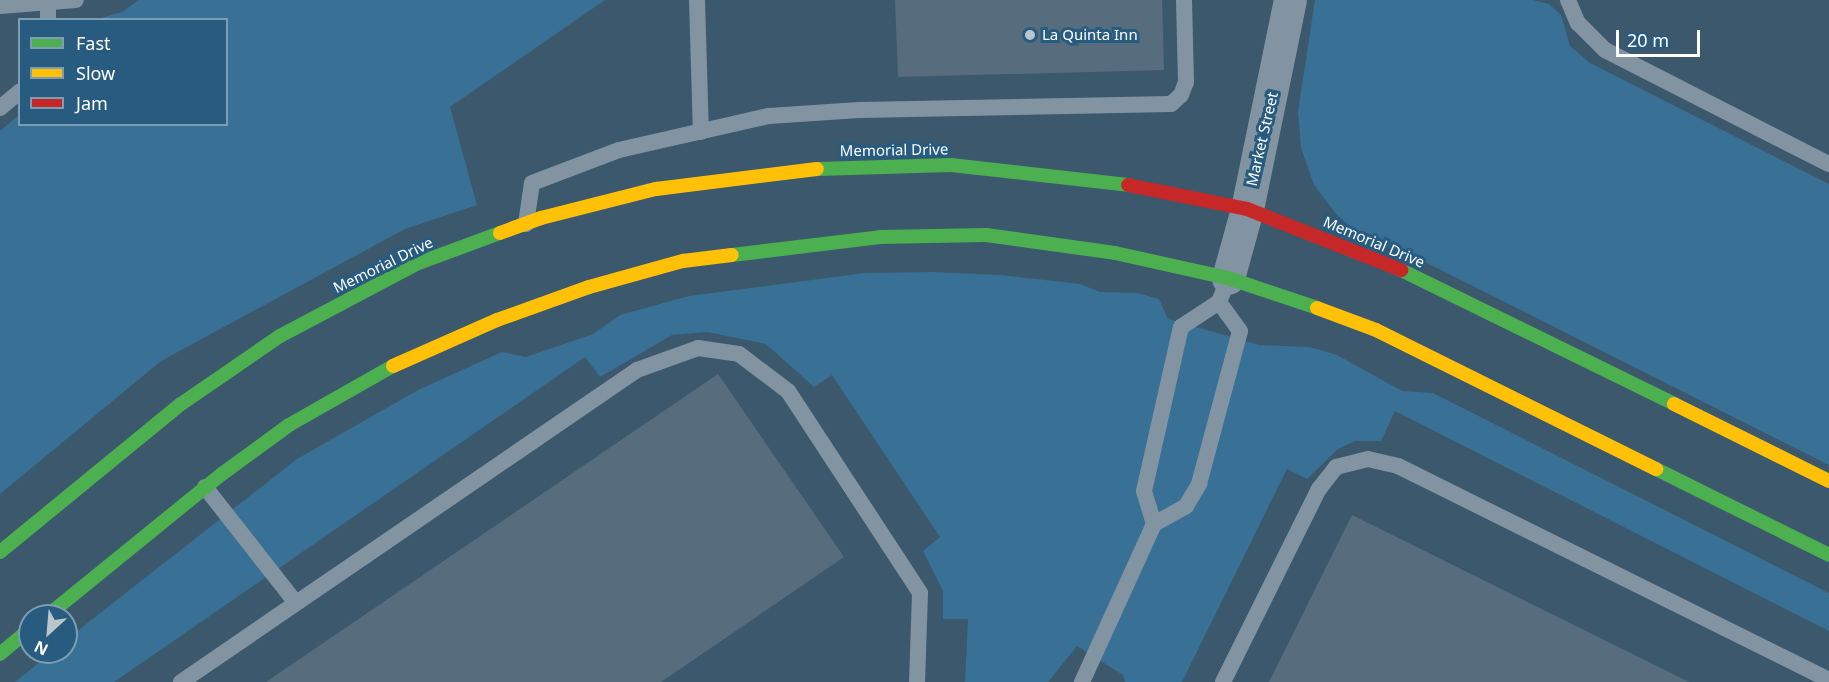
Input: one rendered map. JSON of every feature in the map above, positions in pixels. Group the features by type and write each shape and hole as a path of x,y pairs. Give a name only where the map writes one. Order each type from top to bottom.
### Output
{"street":[{"name":"Market Street","path":"1224,290 1247,209 1290,0"},
{"name":"Memorial Drive","path":"0,552 181,404 280,336 416,264 526,224 656,189 778,171 951,165 1102,180 1247,209 1383,261 1829,481"},
{"path":"62,604 205,487 289,425 404,360 527,309 683,261 880,237 986,235 1115,253 1224,290 1376,330 1829,555"},
{"path":"0,654 18,639"}],"lane":[{"path":"0,6 48,12 76,0"},
{"path":"697,0 701,132"},
{"path":"526,224 532,183 619,150 769,116 848,111 1171,104 1186,82 1184,0"},
{"path":"1568,0 1578,23 1605,50 1829,164"},
{"path":"0,108 18,93"},
{"path":"1082,682 1155,524 1186,506 1198,484 1240,331 1224,290 1181,327 1144,490 1155,524"},
{"path":"181,682 637,370 698,348 739,354 788,391 920,593 916,682"},
{"path":"1223,682 1318,489 1336,467 1368,459 1398,466 1829,680"},
{"path":"205,487 296,603"}],"shaded area":[{"path":"139,0 605,0 450,107 477,205 405,229 161,361 0,494 0,131 18,116 18,126 228,126 228,18 101,18 122,12"},
{"path":"1315,0 1533,0 1549,4 1561,15 1570,46 1590,63 1829,184 1829,465 1399,249 1364,238 1337,215 1314,185 1301,148 1298,112"},
{"path":"933,272 1001,275 1080,284 1100,292 1137,293 1159,299 1168,319 1259,345 1310,347 1337,355 1402,391 1433,393 1829,593 1829,631 1395,411 1381,441 1355,441 1338,449 1307,479 1287,469 1182,682 1125,682 1123,675 1077,646 1048,682 965,682 968,619 943,619 943,591 923,551 940,537 832,375 814,387 766,344 707,332 672,335 600,377 585,357 114,682 15,682 37,664 78,664 78,631 81,628 297,459 418,390 502,352 526,357 593,334 620,315 689,296 865,273"}],"building":[{"name":"La Quinta Inn","path":"895,0 1162,0 1164,70 898,77"},
{"path":"718,374 844,557 661,682 266,682"},
{"path":"1352,515 1689,682 1269,682"}],"traffic: fast":[{"path":"817,169 951,165 1128,185"},
{"path":"0,552 181,404 280,336 416,264 500,233"},
{"path":"732,255 880,237 986,235 1115,253 1228,278 1317,308"},
{"path":"1401,270 1674,404"},
{"path":"62,604 222,474 289,425 393,366"},
{"path":"1656,469 1829,555"},
{"path":"0,654 18,639"}],"traffic: slow":[{"path":"500,233 541,218 656,189 817,169"},
{"path":"393,366 497,320 589,287 683,261 732,255"},
{"path":"1317,308 1376,330 1656,469"},
{"path":"1674,404 1829,481"}],"traffic: jam":[{"path":"1128,185 1247,209 1401,270"}],"place":[{"name":"La Quinta Inn","path":"1030,35"}]}
